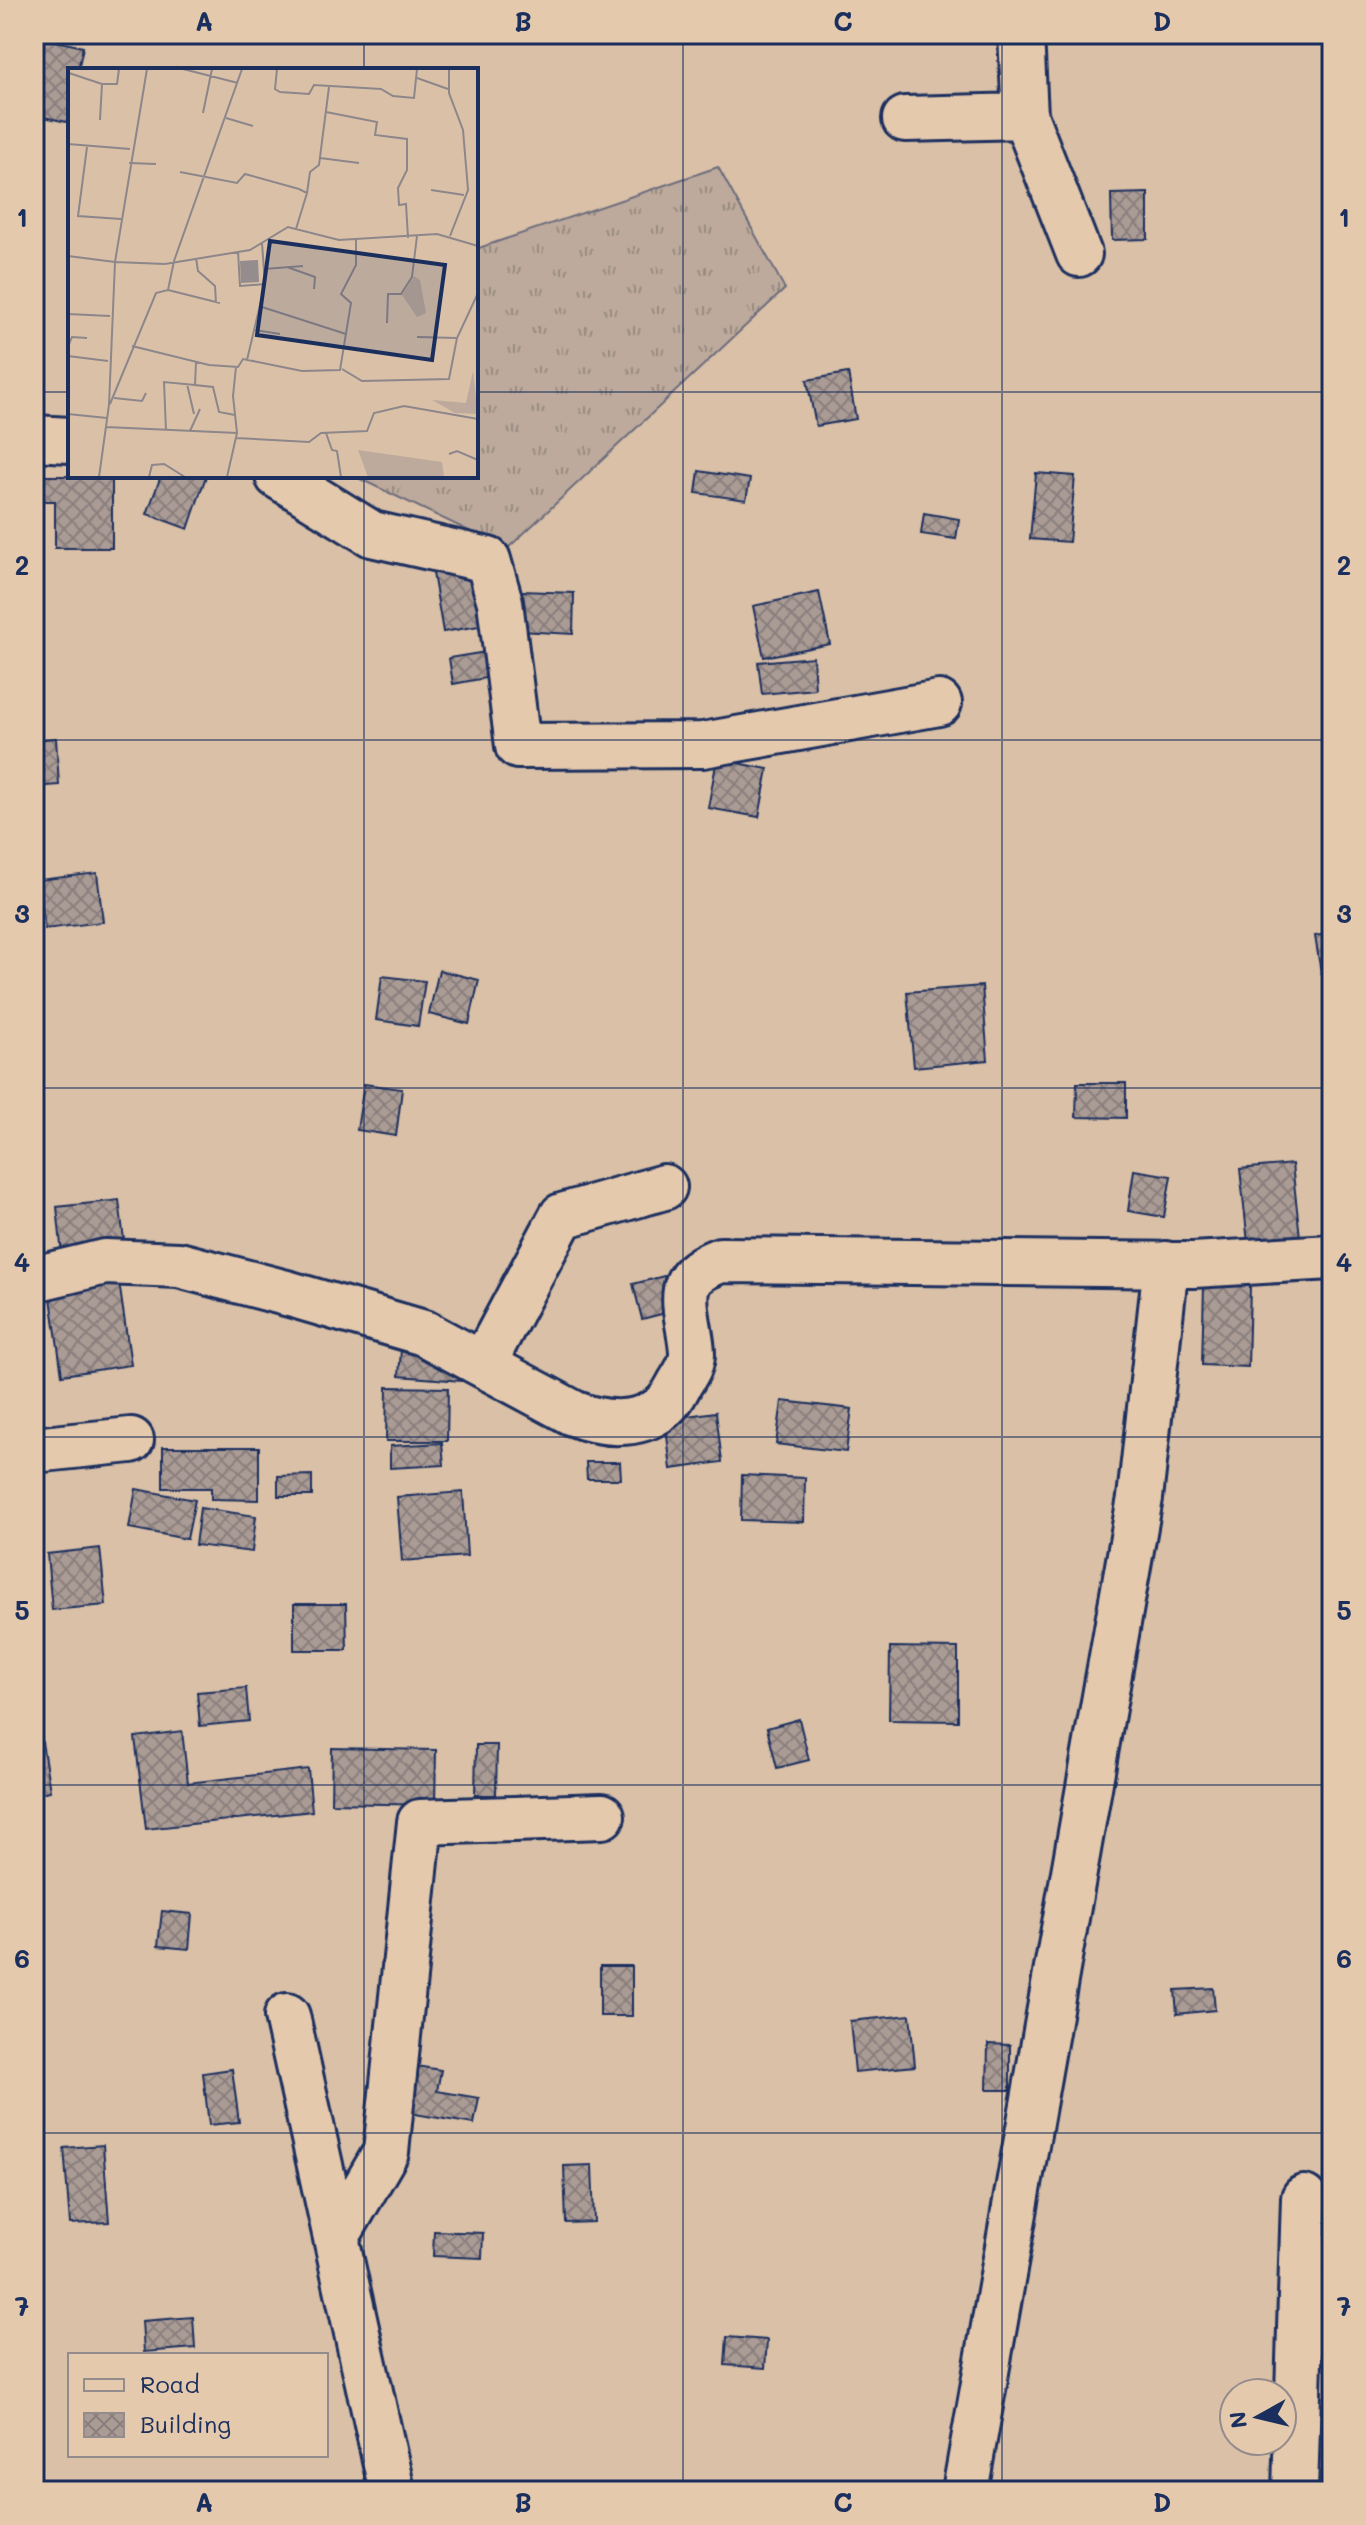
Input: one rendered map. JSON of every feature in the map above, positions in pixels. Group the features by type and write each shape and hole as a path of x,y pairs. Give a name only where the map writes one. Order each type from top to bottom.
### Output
{"street":[{"path":"1021,34 1025,116 1079,254"},
{"path":"905,119 1025,116"},
{"path":"34,438 68,440"},
{"path":"281,478 372,534 488,560 500,602 518,746 703,745 939,703"},
{"path":"483,1364 562,1216 664,1187"},
{"path":"34,1279 105,1262 179,1265 424,1333 573,1413 607,1423 646,1417 661,1409 672,1397 692,1358 687,1284 699,1270 720,1260 1166,1264 1332,1257"},
{"path":"965,2491 1140,1498 1166,1264"},
{"path":"34,1450 131,1440"},
{"path":"336,2238 386,2152 420,1822 602,1816"},
{"path":"287,2016 392,2491"},
{"path":"1295,2491 1304,2198"}],"green space":[{"path":"718,167 785,289 507,549 358,478 478,478 478,248"}],"building":[{"path":"34,36 83,47 78,68 68,68 67,122 34,115"},
{"path":"1148,193 1148,239 1112,240 1111,194"},
{"path":"848,373 856,419 816,426 807,380"},
{"path":"699,471 750,479 746,500 696,493"},
{"path":"1036,473 1075,476 1069,542 1030,539"},
{"path":"34,476 112,478 112,548 55,548 55,501 34,501"},
{"path":"160,478 205,478 188,529 147,514"},
{"path":"924,513 959,519 956,539 921,534"},
{"path":"480,564 491,624 443,632 433,573"},
{"path":"522,591 574,593 573,634 520,631"},
{"path":"819,592 830,644 764,657 753,606"},
{"path":"492,651 496,676 453,684 449,658"},
{"path":"813,657 815,689 762,694 758,662"},
{"path":"56,738 59,785 34,787 34,740"},
{"path":"717,759 768,769 759,817 708,808"},
{"path":"97,873 103,922 45,929 38,880"},
{"path":"1332,933 1332,972 1321,973 1315,936"},
{"path":"439,970 479,980 469,1024 429,1014"},
{"path":"382,976 425,981 418,1026 376,1020"},
{"path":"982,986 988,1060 914,1067 907,992"},
{"path":"1077,1083 1126,1083 1126,1118 1076,1117"},
{"path":"364,1084 402,1089 396,1136 357,1130"},
{"path":"1292,1164 1300,1237 1248,1243 1240,1169"},
{"path":"1134,1170 1171,1176 1164,1217 1128,1211"},
{"path":"119,1200 125,1248 62,1255 57,1207"},
{"path":"676,1273 685,1308 642,1319 633,1284"},
{"path":"118,1275 131,1365 62,1375 49,1284"},
{"path":"1204,1285 1250,1286 1248,1367 1202,1365"},
{"path":"401,1349 463,1354 461,1381 399,1376"},
{"path":"387,1387 448,1388 447,1441 386,1441"},
{"path":"782,1401 852,1409 846,1452 776,1444"},
{"path":"716,1412 722,1462 671,1469 665,1419"},
{"path":"442,1443 444,1465 390,1468 390,1446"},
{"path":"163,1447 259,1447 259,1500 211,1499 211,1488 163,1488"},
{"path":"586,1462 620,1462 621,1479 587,1479"},
{"path":"312,1475 312,1496 278,1496 278,1476"},
{"path":"742,1475 805,1478 804,1522 741,1520"},
{"path":"136,1489 195,1500 187,1539 129,1528"},
{"path":"463,1492 467,1556 402,1561 397,1497"},
{"path":"200,1508 256,1516 252,1552 195,1545"},
{"path":"100,1548 106,1605 52,1610 47,1554"},
{"path":"294,1604 346,1604 347,1650 294,1650"},
{"path":"890,1647 958,1648 958,1721 889,1720"},
{"path":"246,1688 249,1721 200,1726 197,1692"},
{"path":"799,1719 809,1760 777,1768 767,1728"},
{"path":"182,1731 188,1783 308,1769 312,1811 146,1829 135,1737"},
{"path":"41,1736 50,1791 34,1794 34,1737"},
{"path":"476,1745 497,1745 496,1795 475,1795"},
{"path":"332,1748 436,1750 435,1805 331,1803"},
{"path":"162,1911 192,1914 189,1949 158,1946"},
{"path":"600,1966 632,1966 632,2016 600,2016"},
{"path":"1213,1988 1215,2010 1177,2014 1175,1990"},
{"path":"910,2015 915,2066 855,2072 850,2021"},
{"path":"988,2044 1010,2045 1010,2090 987,2090"},
{"path":"416,2066 441,2070 437,2091 479,2098 474,2124 409,2113"},
{"path":"232,2069 239,2122 209,2125 203,2073"},
{"path":"103,2145 109,2222 70,2224 64,2148"},
{"path":"592,2165 594,2222 566,2223 564,2166"},
{"path":"434,2231 483,2233 482,2258 433,2256"},
{"path":"193,2317 195,2348 144,2352 142,2321"},
{"path":"39,2319 41,2409 34,2409 34,2320"},
{"path":"727,2337 767,2340 765,2368 725,2365"}]}
